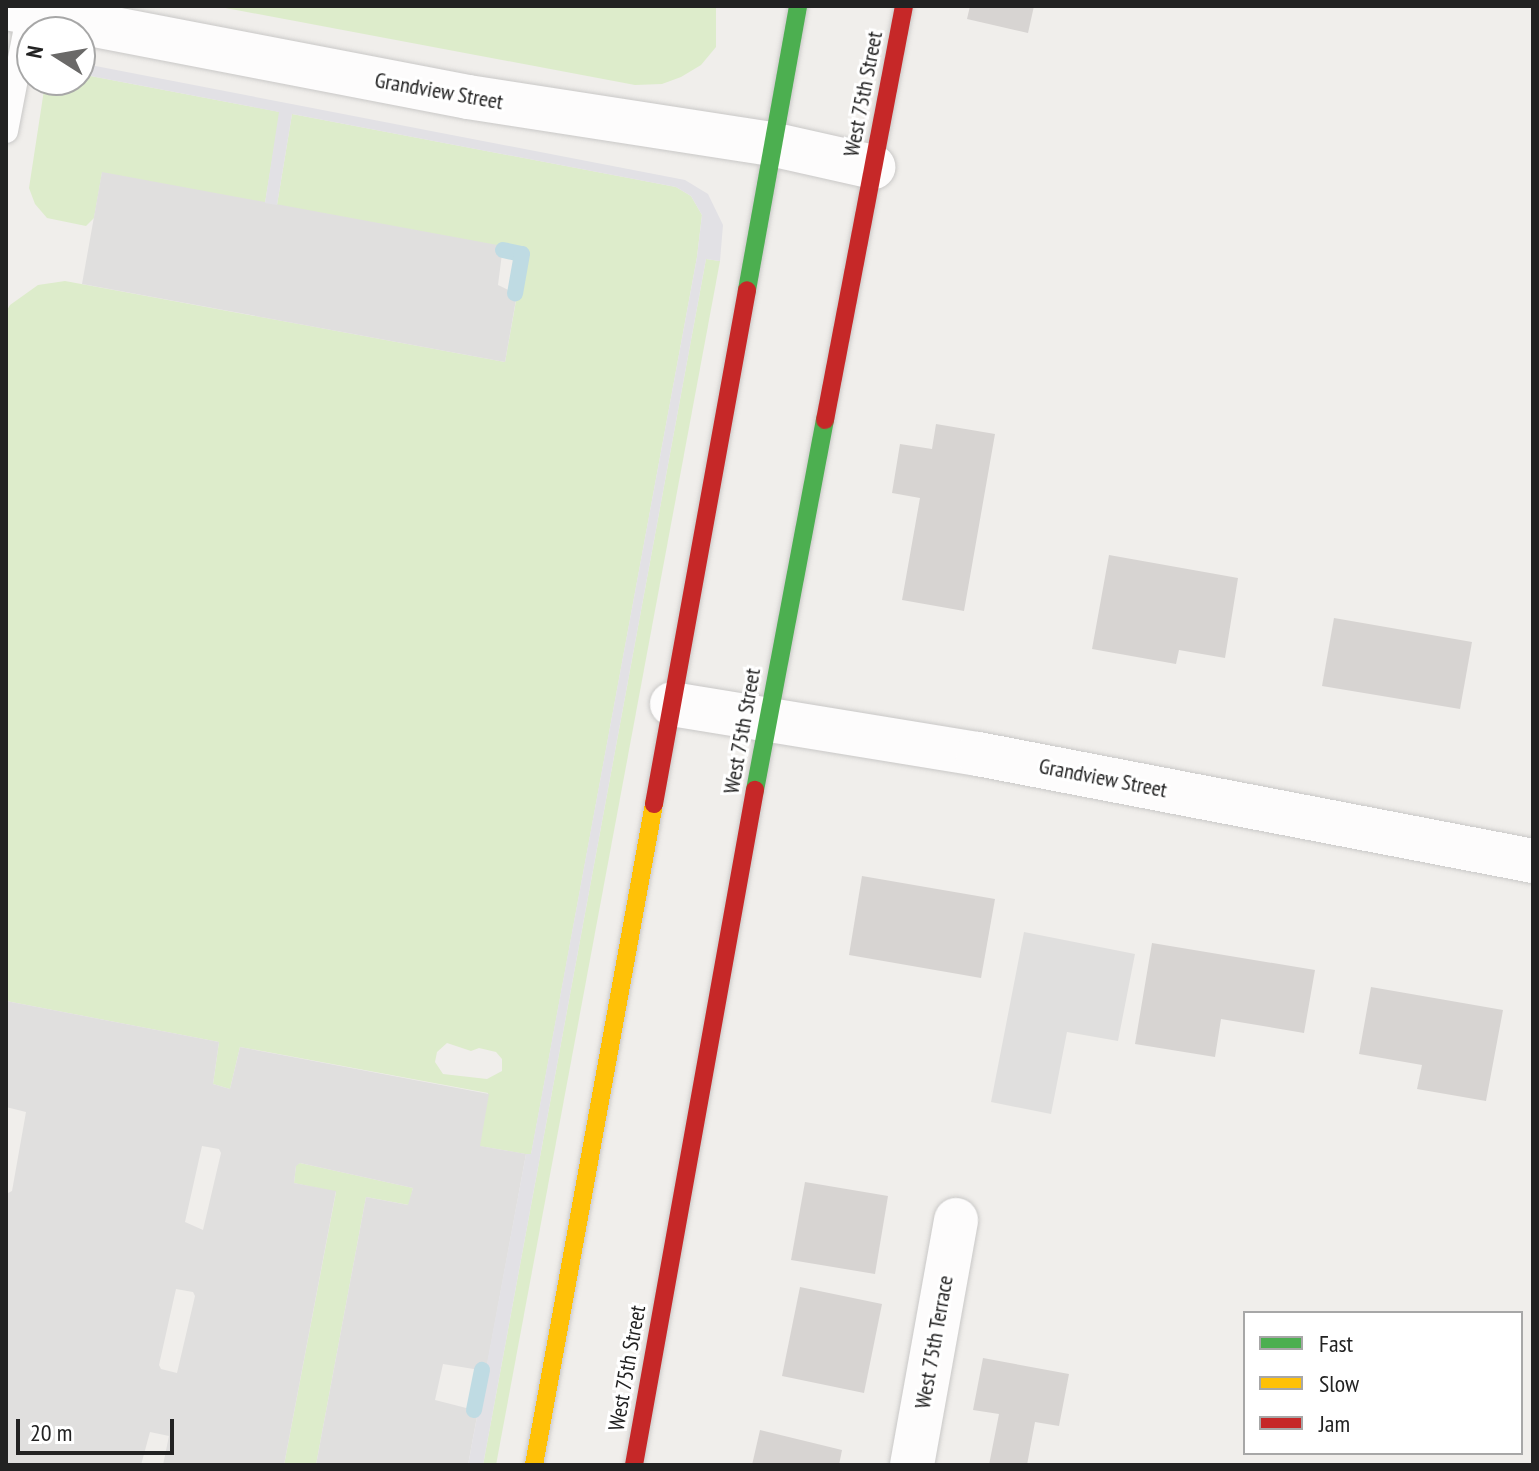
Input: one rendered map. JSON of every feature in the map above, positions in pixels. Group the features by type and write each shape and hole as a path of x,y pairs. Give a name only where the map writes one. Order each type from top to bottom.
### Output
{"main road":[{"path":"534,1465 798,6"},
{"name":"West 75th Street","path":"634,1465 768,717 904,6"}],"street":[{"name":"Grandview Street","path":"17,10 468,97 771,144 873,167"},
{"name":"Grandview Street","path":"672,704 768,717 1533,861"},
{"name":"West 75th Terrace","path":"912,1465 956,1220"}],"lane":[{"path":"6,131 17,10"}],"green space":[{"path":"215,6 716,6 716,47 701,65 681,77 662,84 635,85"},
{"path":"96,77 280,112 265,203 102,173 94,218 86,226 47,218 35,204 29,188 43,96 96,96"},
{"path":"292,114 676,187 691,196 702,215 697,257 531,1155 479,1146 488,1093 240,1047 230,1089 213,1084 219,1042 6,1001 6,312 10,305 38,285 65,281 505,362 525,251 277,205","holes":["447,1043 471,1051 479,1048 496,1052 502,1059 502,1071 487,1079 443,1074 435,1062 437,1052"]},
{"path":"706,259 720,261 496,1465 483,1465"},
{"path":"300,1163 413,1188 409,1205 366,1197 316,1465 284,1465 336,1192 294,1183 296,1165"}],"shaded area":[{"path":"96,66 685,180 708,194 723,225 720,261 706,259 483,1465 468,1465 526,1154 531,1154 697,257 702,215 691,196 676,187 292,114 277,205 265,203 279,112 96,77"},
{"path":"102,172 503,246 498,285 517,294 505,362 82,284"},
{"path":"1024,932 1135,954 1118,1041 1067,1032 1051,1114 991,1102"},
{"path":"6,1001 219,1042 213,1084 230,1089 240,1047 489,1094 480,1146 526,1154 486,1371 443,1364 435,1400 478,1411 468,1465 316,1465 366,1197 408,1205 413,1188 300,1163 296,1166 294,1183 336,1191 284,1465 163,1465 169,1436 150,1432 141,1465 6,1465 6,1194 12,1191 26,1112 6,1107","holes":["202,1146 219,1149 221,1153 203,1230 185,1222","176,1289 193,1292 195,1296 177,1373 161,1369 159,1365"]}],"building":[{"path":"970,6 1034,6 1028,33 967,19"},
{"path":"936,424 995,434 964,611 902,600 920,498 892,493 900,444 932,449"},
{"path":"1109,555 1238,578 1225,658 1179,650 1176,664 1092,649"},
{"path":"1334,618 1472,642 1460,709 1322,686"},
{"path":"862,876 995,899 981,978 849,955"},
{"path":"1152,943 1315,970 1304,1033 1221,1019 1215,1057 1135,1044"},
{"path":"1371,987 1503,1010 1486,1101 1417,1089 1422,1065 1359,1054"},
{"path":"805,1182 888,1196 875,1274 791,1260"},
{"path":"800,1287 882,1304 864,1393 782,1376"},
{"path":"983,1358 1069,1374 1059,1426 1035,1422 1027,1465 989,1465 999,1414 973,1410"},
{"path":"760,1430 842,1450 839,1465 752,1465"}],"waterway":[{"path":"503,250 522,254 515,293"},
{"path":"474,1410 482,1370"}],"traffic: fast":[{"path":"747,290 798,6"},
{"path":"755,790 825,420"}],"traffic: slow":[{"path":"534,1465 654,804"}],"traffic: jam":[{"path":"825,420 904,6"},
{"path":"654,804 747,290"},
{"path":"634,1465 755,790"}]}
